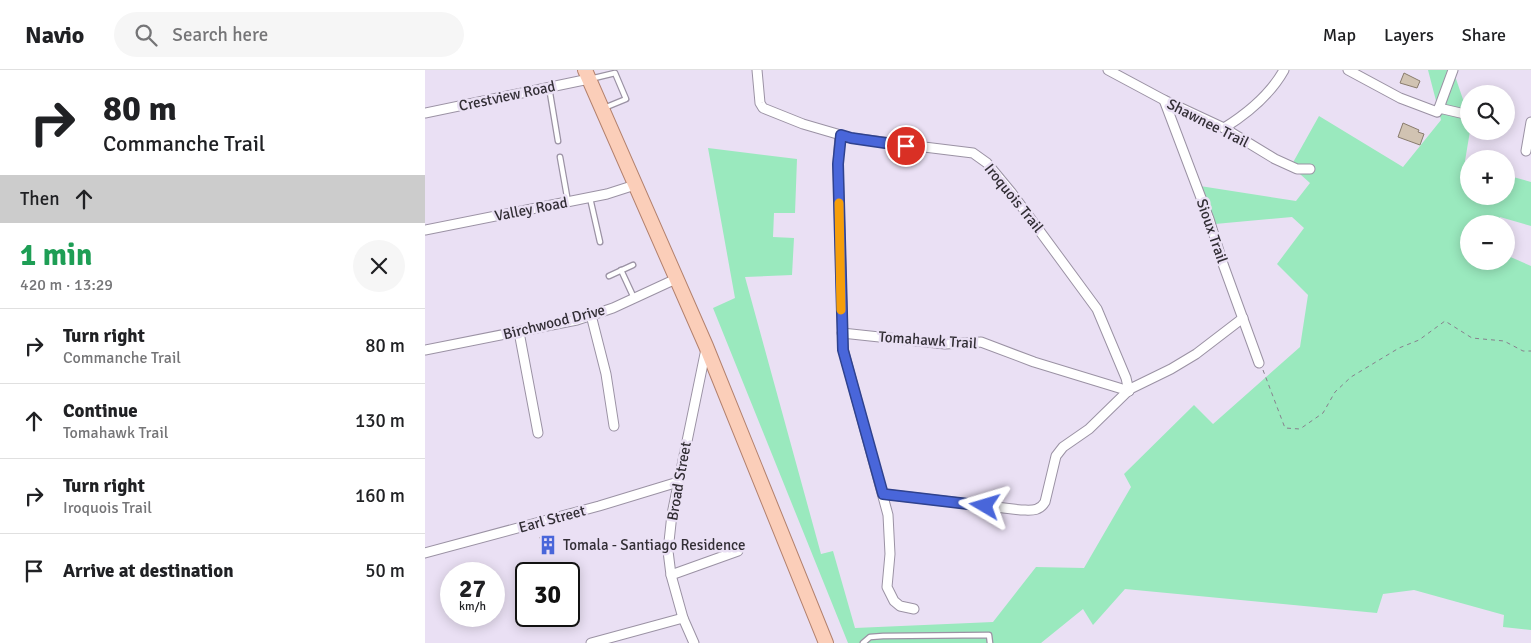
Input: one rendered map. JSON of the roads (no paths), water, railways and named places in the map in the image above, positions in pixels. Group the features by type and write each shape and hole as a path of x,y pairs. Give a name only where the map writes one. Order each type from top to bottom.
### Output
{"main road":[{"path":"587,75 706,346 826,643"}],"street":[{"name":"Iroquois Trail","path":"757,70 760,104 763,108 803,124 851,138 973,153 987,163 1011,192 1097,309 1126,378 1129,391"},
{"name":"Shawnee Trail","path":"1108,70 1164,100 1224,128 1275,159 1297,169 1310,169"},
{"path":"1224,128 1259,102 1270,91 1285,70"},
{"path":"1348,70 1400,98 1437,112 1453,70"},
{"name":"Crestview Road","path":"425,113 549,87 587,75"},
{"name":"Sioux Trail","path":"1164,100 1209,220 1259,363"},
{"path":"1439,108 1460,113"},
{"path":"1526,151 1531,122"},
{"path":"841,135 838,164 843,350 883,494 891,535 887,587 894,601 900,606 914,609"},
{"name":"Valley Road","path":"425,230 590,198 635,185"},
{"name":"Birchwood Drive","path":"425,350 577,320 634,298 677,278"},
{"path":"591,315 606,374 614,426"},
{"path":"883,494 1021,510 1041,509 1045,502 1056,456 1060,450 1089,429 1129,391 1196,354 1243,318"},
{"path":"519,332 538,433"},
{"name":"Tomahawk Trail","path":"842,333 945,344 981,342 1034,362 1129,391"},
{"name":"Broad Street","path":"694,643 683,618 671,575 668,551 672,514 706,346"},
{"name":"Earl Street","path":"425,553 599,506 678,482"},
{"path":"671,575 738,551"},
{"path":"591,643 683,618"}],"lane":[{"path":"587,75 615,73 626,99 602,109"},
{"path":"549,87 558,141"},
{"path":"560,157 568,202"},
{"path":"590,198 600,242"},
{"path":"609,276 633,265"},
{"path":"621,270 634,298"},
{"path":"863,643 870,637 883,636 989,635 990,643"}],"place":[{"name":"Tomala - Santiago Residence","path":"548,545"}]}
